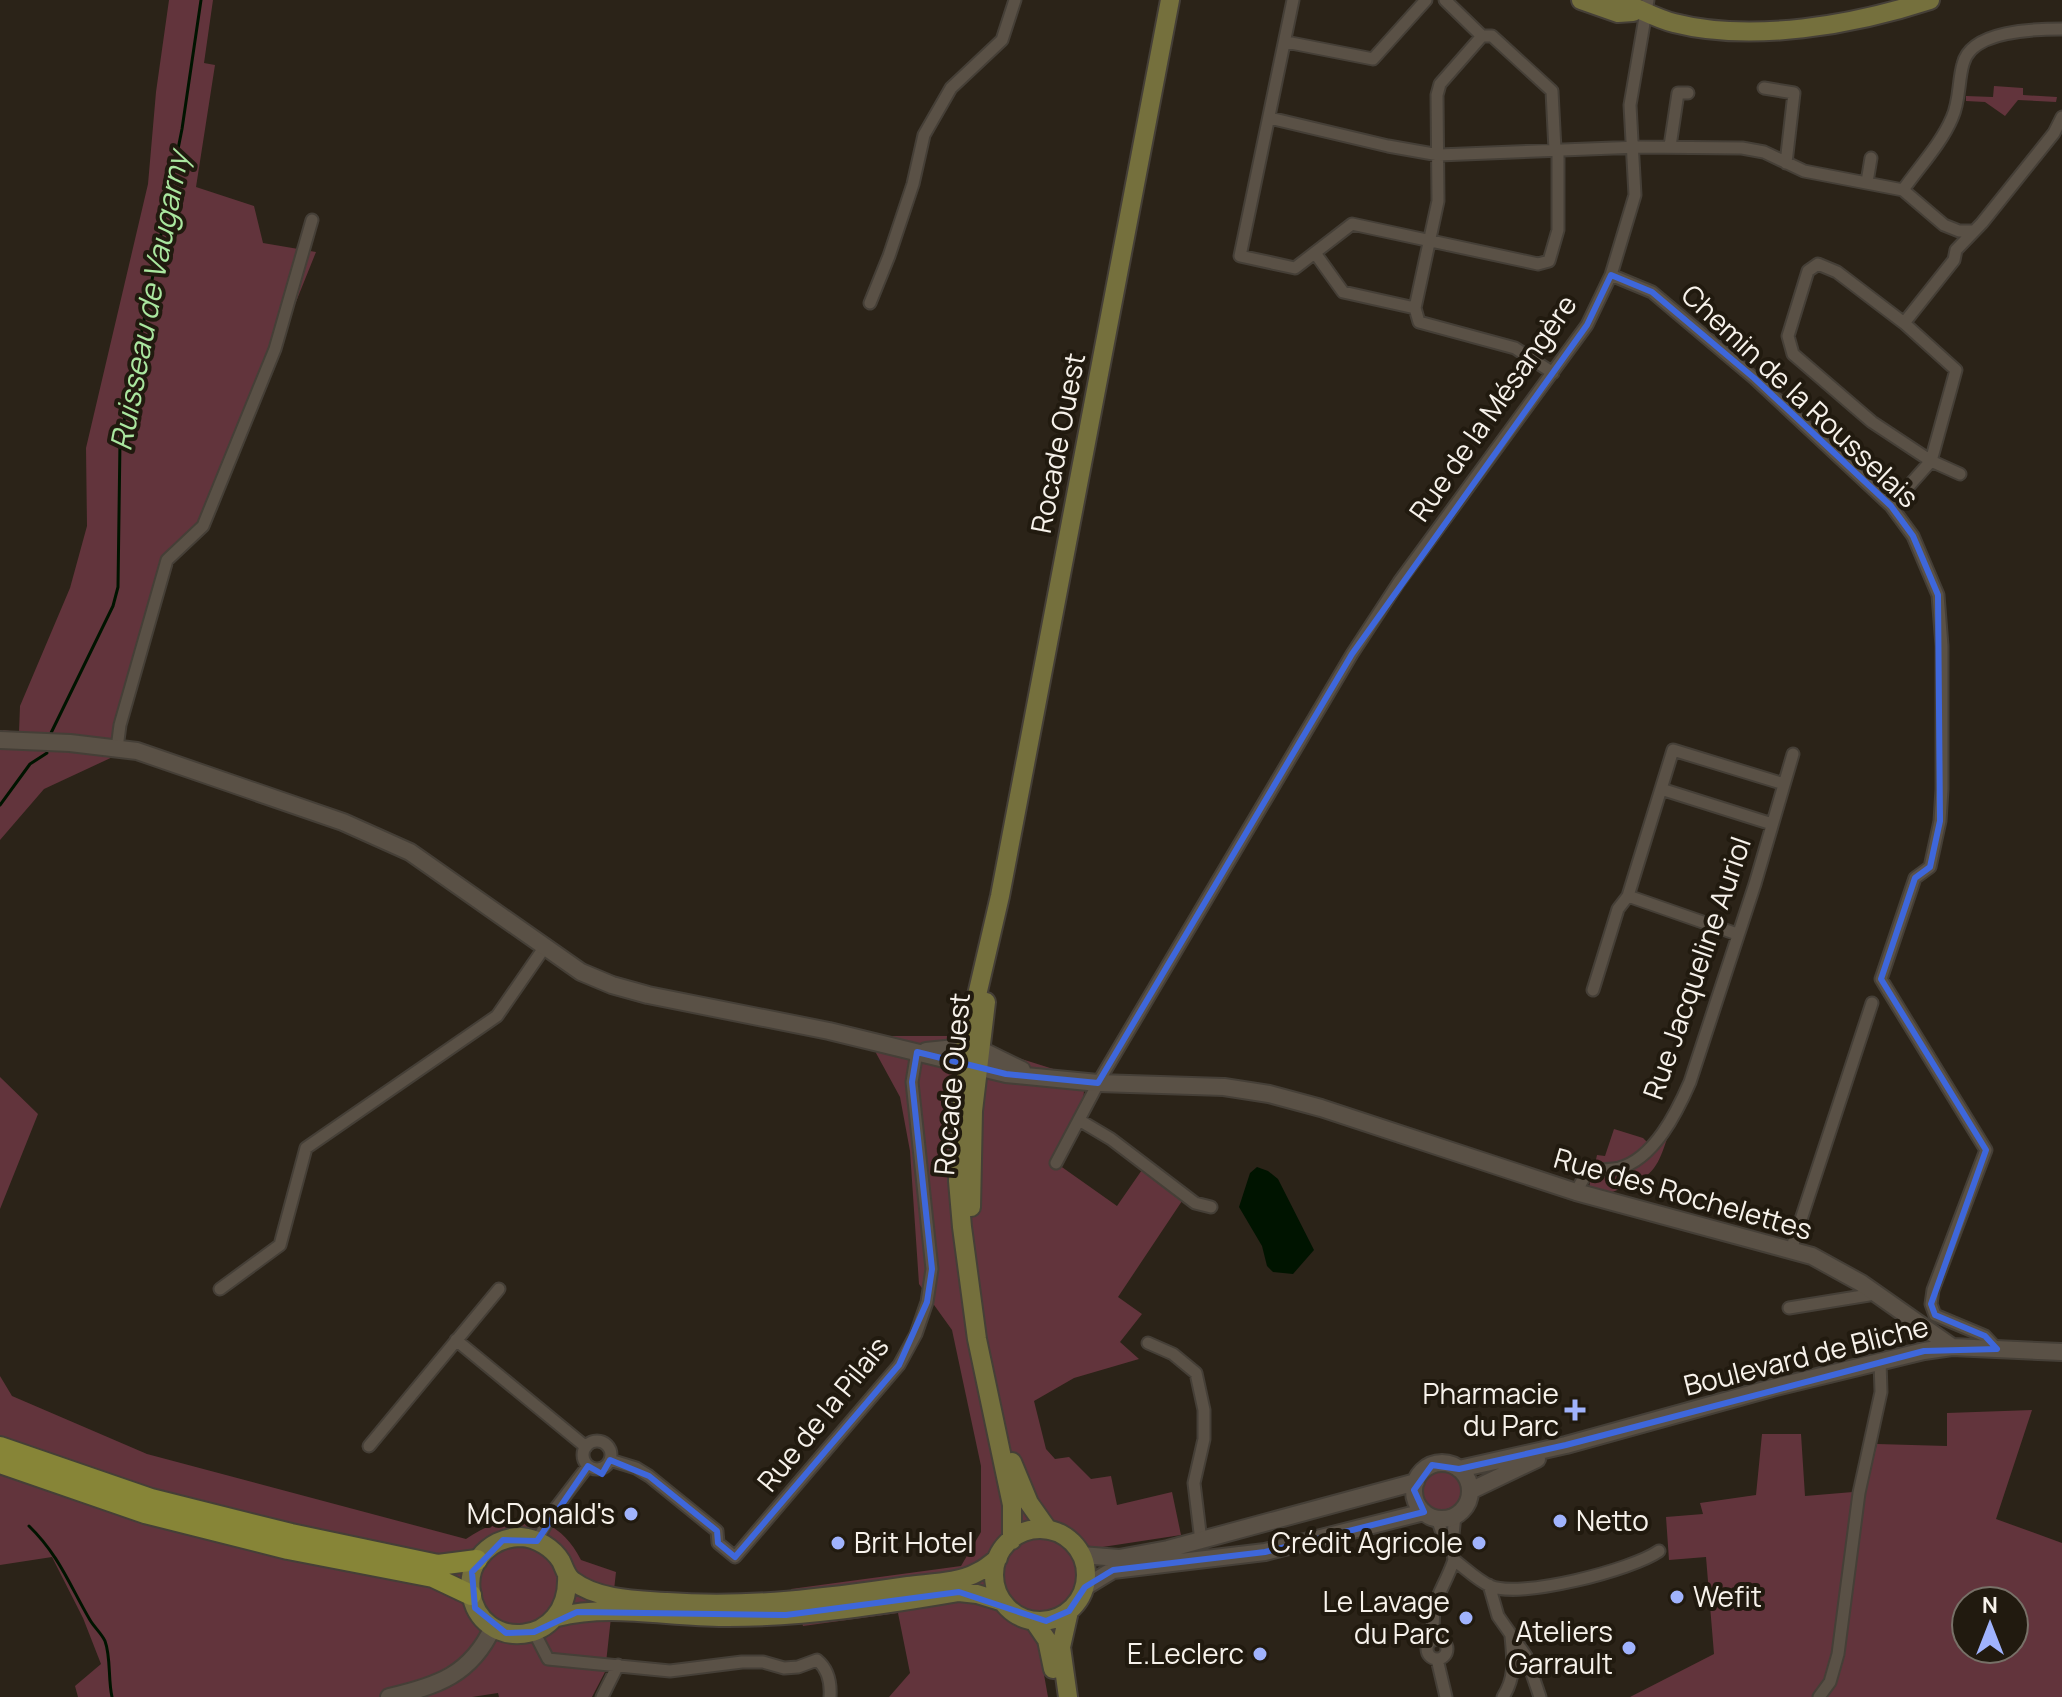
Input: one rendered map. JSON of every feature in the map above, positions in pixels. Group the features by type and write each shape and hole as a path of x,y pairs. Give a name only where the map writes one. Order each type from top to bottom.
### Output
{"highway":[{"path":"0,1447 151,1499 291,1534 438,1565 477,1560"},
{"path":"0,1463 145,1513 288,1549 433,1577 471,1595"}],"main road":[{"name":"Rocade Ouest","path":"1012,1540 1012,1505 977,1339 958,1181 967,1057 1170,0"},
{"path":"1581,0 1618,13 1646,6 1674,23 1719,29 1776,30 1827,26 1885,15 1930,0"},
{"path":"1616,0 1718,20 1774,21 1824,16 1894,0"},
{"name":"Rocade Ouest","path":"997,1423 1029,1503 1048,1530"},
{"path":"567,1575 575,1583 596,1593 635,1600 722,1605 850,1594 959,1579 977,1573 998,1558 1012,1540 1023,1533 1048,1530 1073,1543 1081,1555 1085,1565 1085,1587 1069,1611 1046,1621 1034,1621 1011,1611 1003,1602 996,1588 994,1573 998,1558"},
{"path":"557,1617 568,1590 567,1575 561,1561 550,1549 537,1541 520,1537 503,1540 488,1548 477,1560 470,1583 471,1595 483,1619 493,1627 520,1635 534,1632 557,1617 601,1610 676,1616 786,1615 959,1592 1003,1602"},
{"path":"1068,1697 1061,1646 1069,1611"},
{"path":"1034,1621 1047,1640 1059,1697"}],"street":[{"path":"870,303 913,184 924,135 951,88 1002,40 1015,0"},
{"path":"1293,0 1240,256 1295,268 1352,224 1538,264 1549,261 1558,230 1557,150 1552,91 1492,36 1482,36 1445,0"},
{"path":"1286,42 1373,59 1426,0"},
{"name":"Rue de la Mésangère","path":"1056,1163 1098,1083 1317,712 1399,582 1587,325 1611,275 1635,195 1630,105 1646,6"},
{"path":"1903,190 1947,129 1954,114 1964,59 1978,44 2020,29 2062,29"},
{"path":"1482,36 1439,88 1438,201 1415,308 1419,322 1515,348 1553,373"},
{"path":"1764,88 1794,93 1786,163"},
{"path":"1670,146 1678,93 1688,93"},
{"path":"1904,323 1954,260 1956,250 2054,133 2062,117"},
{"path":"1270,118 1439,155 1670,146 1742,148 1764,152 1804,171 1903,190 1944,225 1959,231 1973,231"},
{"path":"1867,182 1871,158"},
{"path":"117,748 120,725 167,560 203,526 275,349 312,220"},
{"path":"1315,253 1343,292 1415,308"},
{"path":"1891,506 1931,461 1956,370 1904,323 1837,272 1818,264 1808,271 1788,336 1793,354 1872,422 1931,461 1960,474"},
{"name":"Chemin de la Rousselais","path":"1611,275 1652,292 1754,378 1891,506 1913,536 1938,595 1942,646 1940,821 1930,867 1915,878 1881,979 1986,1150 1933,1290 1931,1304 1935,1315 1985,1336 1997,1349"},
{"name":"Rue des Rochelettes","path":"0,740 117,748 185,767 376,836 410,852 581,972 624,989 917,1052 967,1057 1040,1077 1098,1083 1239,1089 1269,1094 1382,1126 1576,1192 1791,1250 1828,1263 1952,1347"},
{"path":"1593,990 1618,909 1628,896 1673,750 1784,784"},
{"name":"Rue Jacqueline Auriol","path":"1576,1192 1588,1170 1619,1168 1640,1159 1678,1108 1690,1082 1793,754"},
{"path":"1661,789 1772,824"},
{"path":"1628,896 1737,934"},
{"path":"220,1289 280,1245 306,1148 497,1016 544,948"},
{"path":"1791,1250 1872,1003"},
{"name":"Rue de la Pilais","path":"610,1460 636,1468 649,1476 717,1531 718,1543 735,1557 899,1365 916,1334 927,1302 932,1269 912,1082 917,1052"},
{"path":"1079,1120 1111,1139 1195,1203 1211,1207"},
{"path":"369,1446 499,1289"},
{"path":"1789,1308 1874,1292"},
{"path":"456,1340 586,1447"},
{"path":"1148,1343 1173,1354 1196,1373 1204,1410 1204,1439 1194,1483 1201,1541"},
{"name":"Boulevard de Bliche","path":"1459,1469 1566,1445 1880,1361 1952,1347 2062,1352"},
{"path":"1819,1697 1830,1682 1838,1654 1859,1493 1881,1392 1880,1361"},
{"path":"593,1442 605,1444 610,1449 610,1460 600,1469 588,1466 584,1459 586,1447 593,1442"},
{"name":"Boulevard de Bliche","path":"1470,1491 1566,1445"},
{"path":"1446,1697 1437,1659 1428,1652 1434,1640 1432,1615 1435,1600 1454,1560 1455,1515 1466,1505 1470,1491 1469,1483 1459,1469 1447,1463 1432,1465 1420,1474 1415,1498 1452,1545"},
{"path":"537,1541 552,1513 588,1466"},
{"path":"1081,1555 1131,1557 1416,1482"},
{"path":"1085,1587 1113,1570 1265,1552 1430,1515 1455,1515"},
{"path":"1454,1560 1489,1585 1511,1590 1536,1589 1649,1558 1659,1551"},
{"path":"1489,1585 1498,1616 1526,1656 1540,1697"},
{"path":"389,1697 428,1688 454,1675 485,1645 493,1627"},
{"path":"534,1632 548,1659 640,1670 670,1671 742,1662 763,1662 784,1668 817,1660 823,1665 831,1684 832,1696"},
{"path":"1503,1697 1511,1685 1514,1671 1511,1635"},
{"path":"602,1697 618,1665"}],"highlighted area":[{"path":"1611,275 1652,292 1754,378 1891,506 1913,536 1938,595 1940,821 1930,867 1915,878 1881,979 1986,1150 1931,1304 1935,1315 1985,1336 1997,1349 1924,1351 1566,1445 1459,1469 1432,1465 1414,1490 1424,1512 1265,1552 1113,1570 1085,1587 1069,1611 1046,1621 959,1592 786,1615 577,1612 534,1632 506,1633 475,1608 472,1572 503,1540 537,1541 588,1466 602,1474 610,1460 649,1476 717,1531 718,1543 735,1557 899,1365 927,1302 932,1269 912,1082 917,1052 1006,1074 1098,1083 1352,654 1587,325"}],"shaded area":[{"path":"169,0 213,0 204,63 215,65 196,187 254,206 263,243 316,252 204,531 174,561 117,755 44,789 0,840 0,748 3,730 19,732 20,706 70,588 87,526 86,448 148,184 156,92"},
{"path":"1994,86 2023,88 2023,95 2057,97 2056,102 2018,100 2005,116 1985,102 1966,101 1966,96 1993,97"},
{"path":"877,1036 949,1036 1085,1079 1081,1126 1059,1165 1117,1206 1144,1167 1182,1201 1118,1297 1142,1314 1120,1342 1139,1359 1074,1378 1034,1401 1046,1449 1055,1459 1069,1457 1091,1479 1111,1476 1117,1505 1172,1492 1181,1535 1096,1548 1040,1652 1048,1697 889,1697 910,1673 898,1613 803,1626 791,1589 961,1566 981,1532 981,1466 952,1330 919,1284 910,1151 900,1097 876,1053"},
{"path":"0,1077 38,1114 0,1209"},
{"path":"1614,1129 1643,1138 1648,1143 1624,1160 1595,1164 1597,1155 1605,1156"},
{"path":"1664,1135 1668,1136 1659,1159 1646,1176 1612,1192 1589,1188 1591,1176 1608,1173"},
{"path":"1257,1167 1278,1179 1314,1250 1293,1274 1273,1272 1267,1266 1262,1246 1239,1207 1250,1173"},
{"path":"0,1376 12,1396 147,1454 466,1539 498,1522 530,1519 545,1523 570,1543 581,1560 616,1572 605,1672 592,1697 499,1697 498,1693 472,1697 78,1697 75,1686 101,1664 83,1618 52,1557 0,1565"},
{"path":"2032,1410 1996,1519 2062,1543 2062,1697 1630,1697 1714,1654 1706,1557 1669,1560 1666,1517 1703,1514 1700,1503 1756,1495 1762,1434 1801,1434 1805,1496 1865,1491 1877,1444 1947,1446 1947,1413"},
{"path":"1441,1470 1455,1476 1461,1490 1455,1504 1441,1510 1427,1504 1421,1490 1427,1476"}],"waterway":[{"name":"Ruisseau de Vaugarny","path":"51,733 113,606 118,587 120,441 182,129 201,0"},
{"name":"Ruisseau de Vaugarny","path":"0,805 30,764 47,753"},
{"name":"Ruisseau de Vaugarny","path":"29,1526 56,1560 105,1641 112,1697"}],"place":[{"name":"Pharmacie du Parc","path":"1575,1410"},
{"name":"McDonald's","path":"631,1514"},
{"name":"Netto","path":"1560,1521"},
{"name":"Brit Hotel","path":"838,1543"},
{"name":"Crédit Agricole","path":"1479,1543"},
{"name":"Wefit","path":"1677,1597"},
{"name":"Le Lavage du Parc","path":"1466,1618"},
{"name":"Ateliers Garrault","path":"1629,1648"},
{"name":"E.Leclerc","path":"1260,1654"}]}
